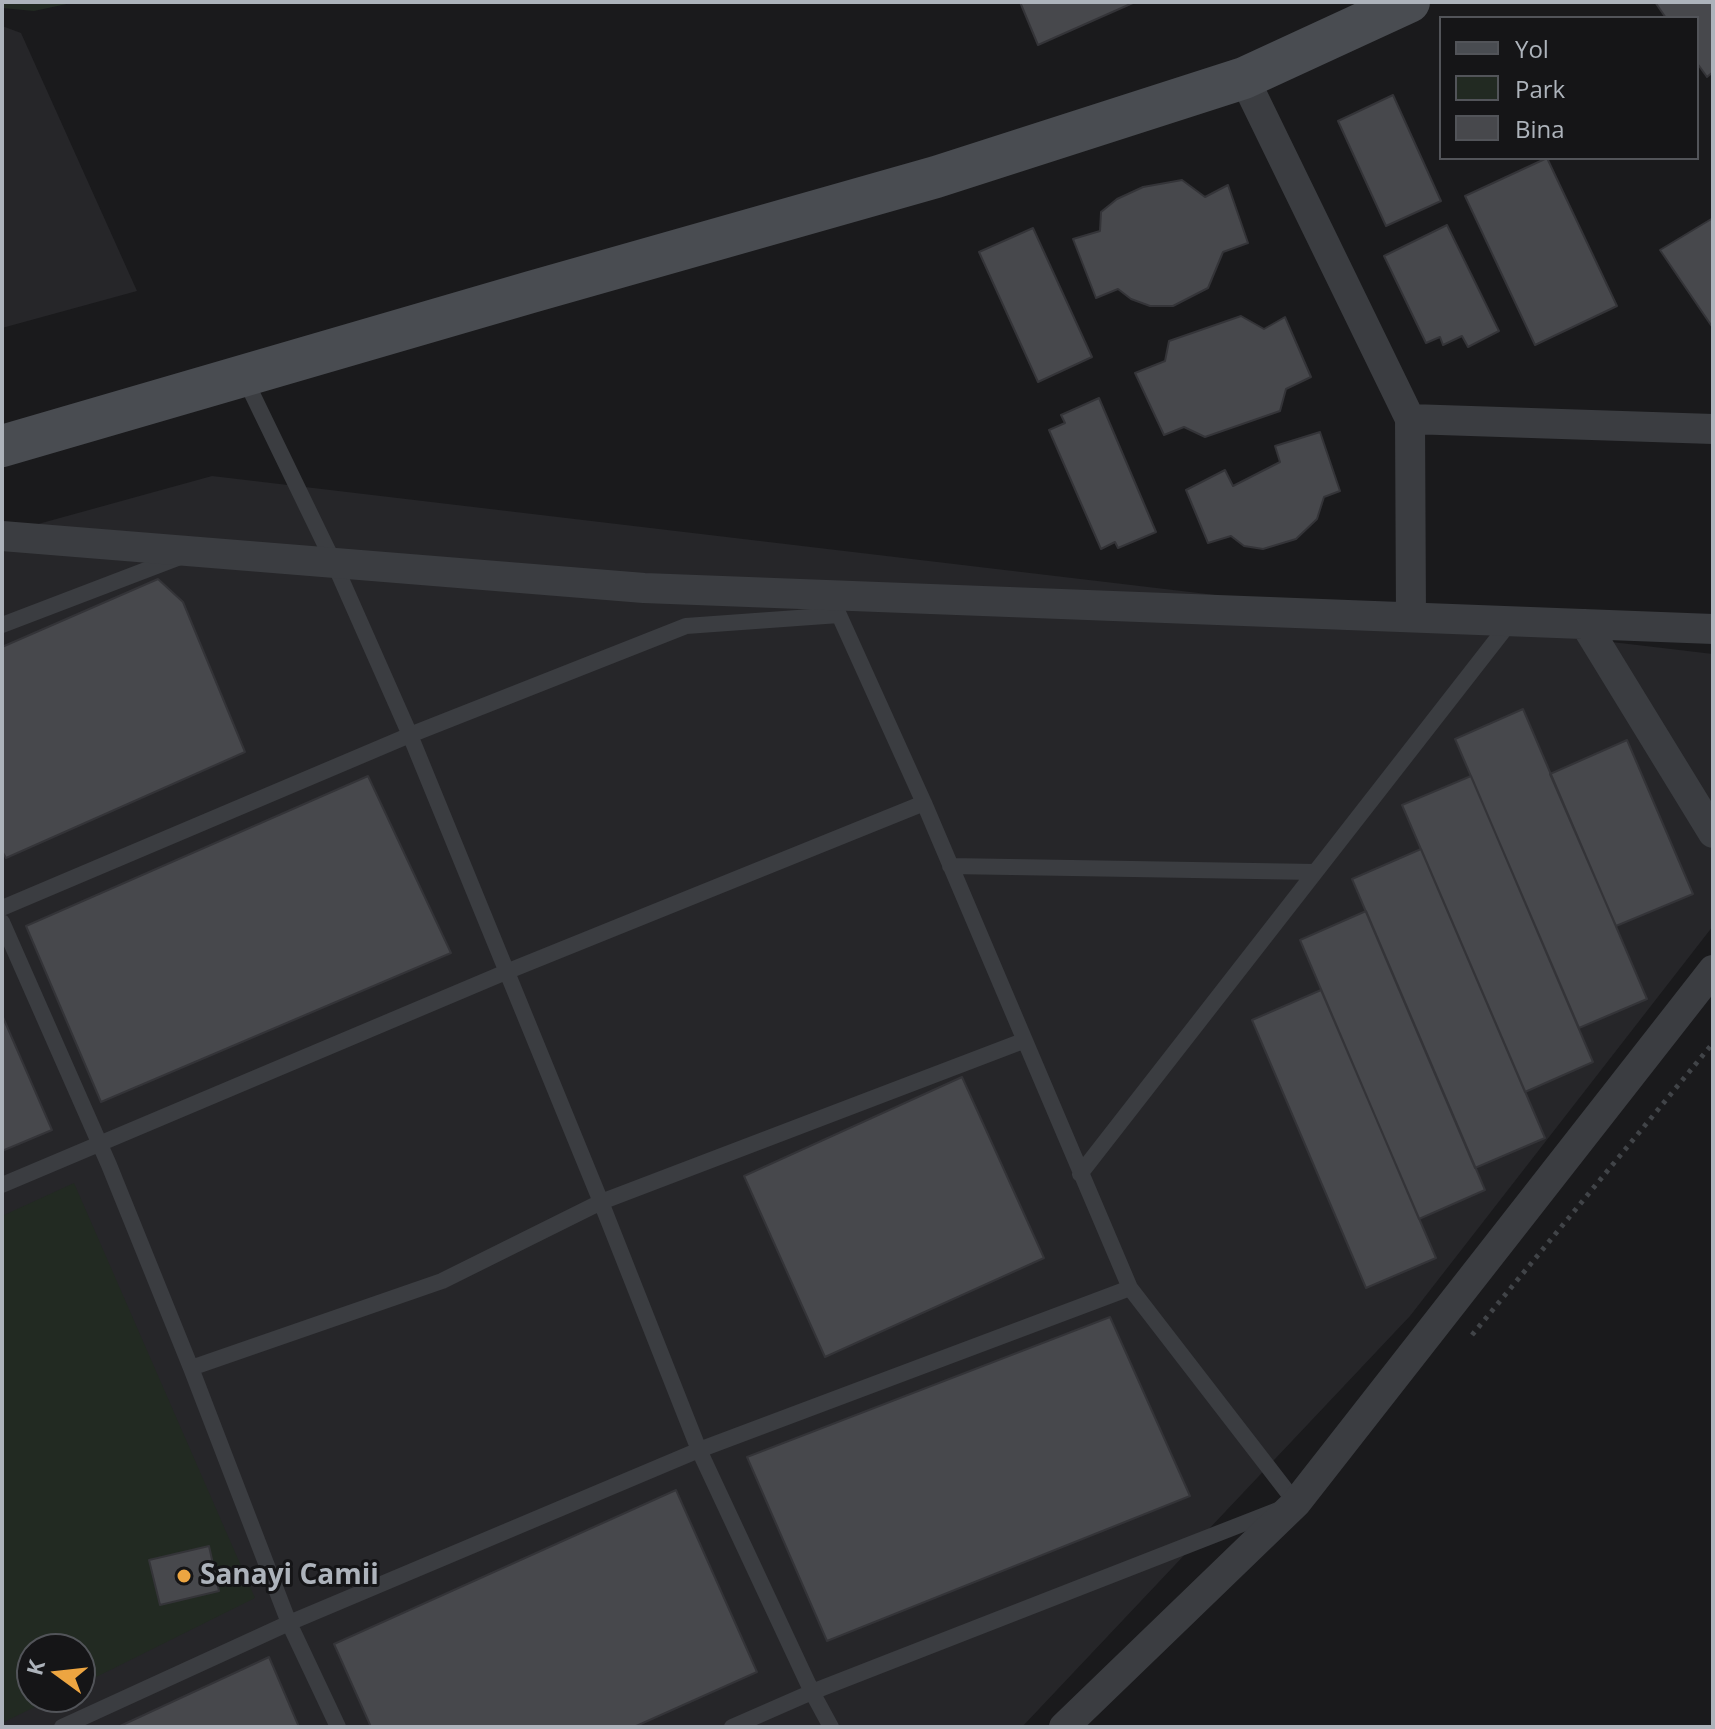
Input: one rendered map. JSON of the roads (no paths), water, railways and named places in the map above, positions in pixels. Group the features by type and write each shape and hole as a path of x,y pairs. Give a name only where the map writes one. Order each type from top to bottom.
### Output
{"street":[{"path":"2,446 936,177 1244,78 1409,2"},
{"path":"1244,78 1410,419 1411,617"},
{"path":"1410,419 1713,429"},
{"path":"2,536 834,605 1411,617 1713,629"},
{"path":"1585,624 1713,833"},
{"path":"1064,1727 1296,1503 1713,970"}],"lane":[{"path":"243,375 334,563 410,735 699,1450 831,1727"},
{"path":"2,625 195,552"},
{"path":"2,908 410,735 686,626 834,605 924,803 1130,1288 1296,1503 812,1692 732,1727"},
{"path":"1080,1174 1511,621"},
{"path":"2,1185 506,972 924,803"},
{"path":"950,866 1315,872"},
{"path":"2,922 100,1144 191,1368 289,1623 338,1727"},
{"path":"191,1368 442,1281 601,1202 1023,1041"},
{"path":"62,1727 289,1623 699,1450 1130,1288"}],"place":[{"name":"Sanayi Camii","path":"184,1576"}]}
